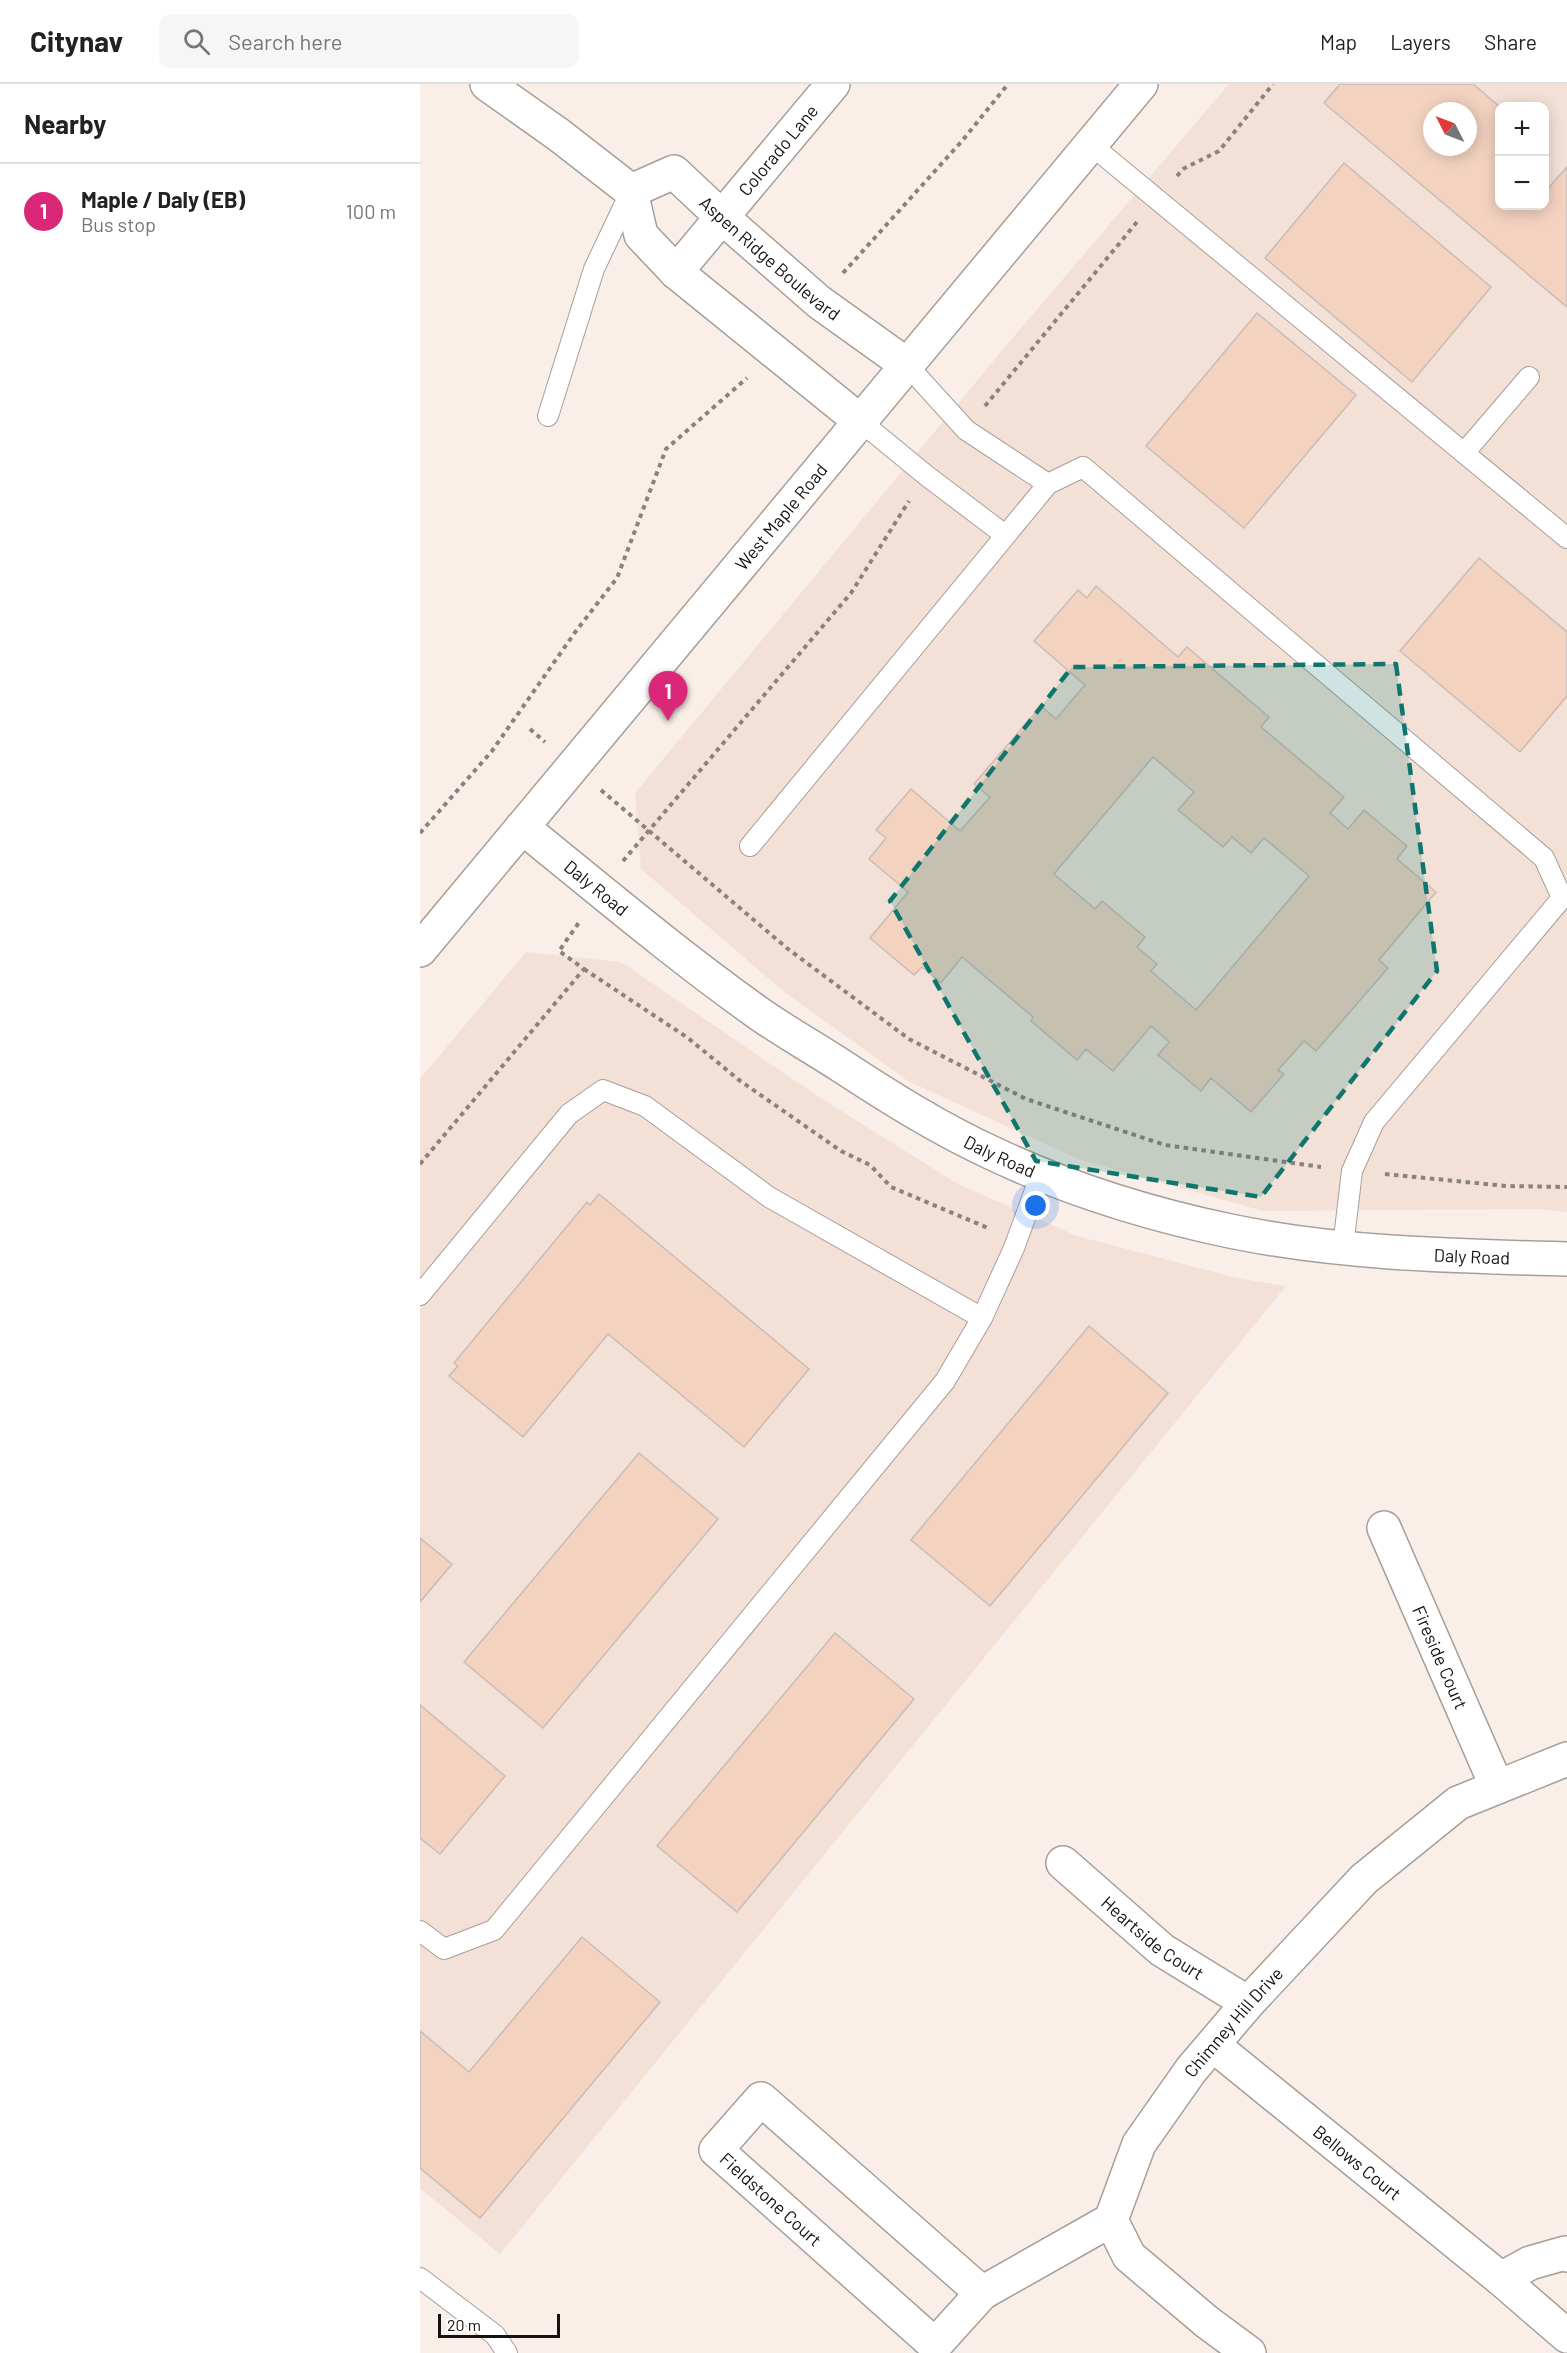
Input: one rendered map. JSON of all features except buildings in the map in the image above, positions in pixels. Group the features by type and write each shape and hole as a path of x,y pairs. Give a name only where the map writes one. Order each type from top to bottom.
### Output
{"street":[{"path":"487,84 559,135 631,191 641,235 676,272 860,421"},
{"name":"Colorado Lane","path":"676,272 833,84"},
{"name":"West Maple Road","path":"420,950 1141,84"},
{"name":"Aspen Ridge Boulevard","path":"631,191 675,172 723,218 819,302 907,365"},
{"name":"Daly Road","path":"522,827 714,981 763,1017 913,1112 992,1153 1041,1174 1141,1209 1231,1231 1342,1247 1421,1255 1567,1259"},
{"name":"Fireside Court","path":"1384,1528 1497,1787"},
{"name":"Chimney Hill Drive","path":"1111,2220 1139,2144 1191,2070 1248,2003 1364,1879 1458,1803 1567,1759"},
{"name":"Heartside Court","path":"1063,1863 1162,1950 1248,2003"},
{"name":"Bellows Court","path":"1213,2045 1501,2279 1567,2336"},
{"name":"Fieldstone Court","path":"982,2293 761,2098 716,2150 935,2345 982,2293 1111,2220"},
{"path":"1111,2220 1129,2256 1249,2353"},
{"path":"1501,2279 1530,2263 1565,2253 1567,2255"}],"lane":[{"path":"1090,144 1567,538"},
{"path":"548,416 594,269 631,191"},
{"path":"907,365 966,430 1048,484"},
{"path":"1464,453 1529,377"},
{"path":"860,421 927,476 1005,535"},
{"path":"750,846 1048,484 1083,467 1544,858 1562,898 1374,1122 1352,1171 1342,1247"},
{"path":"420,1295 569,1114 603,1090 645,1106 769,1197 982,1318"},
{"path":"420,1931 444,1949 494,1930 945,1381 982,1318 1014,1248 1041,1174"},
{"path":"420,2278 495,2335 507,2353"}],"path":[{"path":"819,302 962,141 1008,84"},
{"path":"420,833 492,751 576,631 617,578 666,449 776,354"},
{"path":"628,813 788,949 909,1039 1026,1099 1165,1145 1352,1171 1506,1186 1567,1187"},
{"path":"567,940 559,951 688,1038 739,1080 841,1151 870,1165 891,1187 988,1228 1014,1248"},
{"path":"420,1164 584,969"}],"highlighted area":[{"path":"1396,664 1437,971 1261,1197 1036,1161 890,901 1072,667"}],"shaded area":[{"path":"1229,84 1567,84 1567,1212 1537,1209 1263,1211 1078,1159 908,1081 783,991 641,869 635,793 1005,347"},
{"path":"526,952 621,962 819,1097 958,1184 1077,1236 1237,1278 1286,1286 500,2254 420,2188 420,1079"}],"place":[{"name":"Maple / Daly (EB)","path":"668,721"}]}
